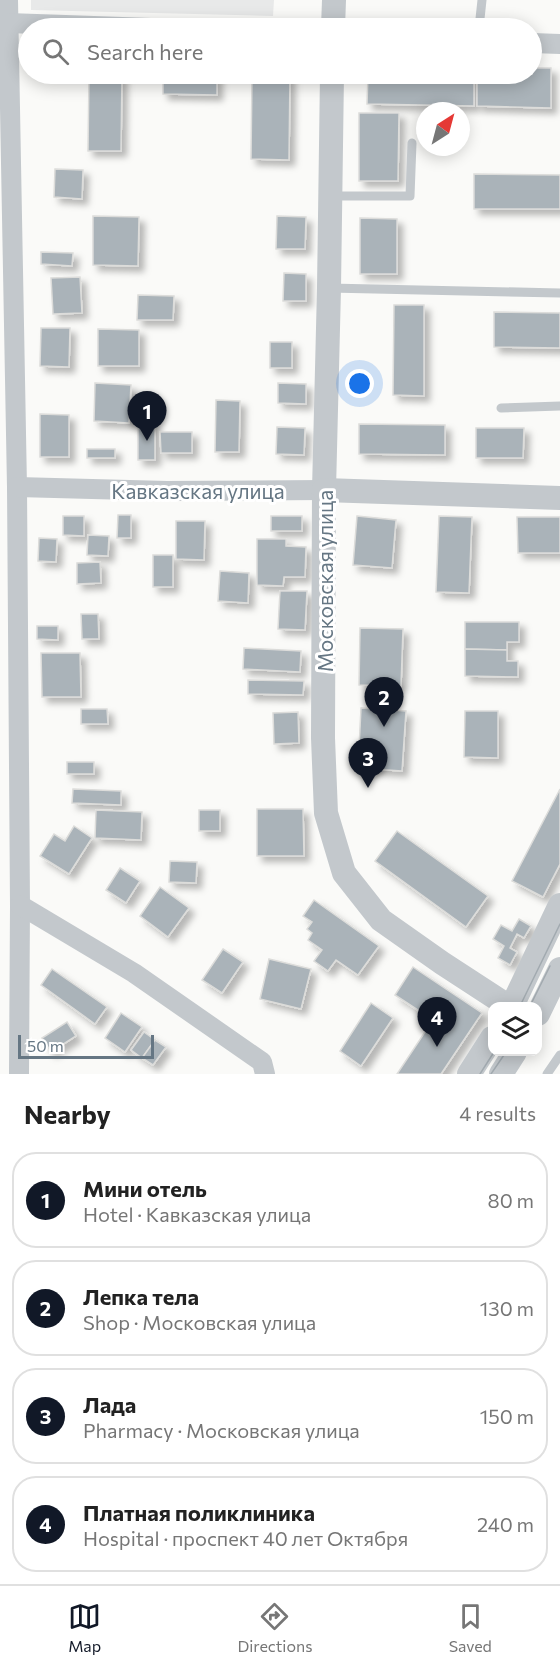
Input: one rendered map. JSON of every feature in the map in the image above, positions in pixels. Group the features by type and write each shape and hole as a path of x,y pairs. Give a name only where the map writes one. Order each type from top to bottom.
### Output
{"street":[{"path":"8,0 17,487 19,1074"},
{"path":"333,18 334,0"},
{"path":"8,23 18,23"},
{"path":"542,43 560,44"},
{"name":"Московская улица","path":"332,84 324,490 323,738 326,813 344,873 381,920 442,963 504,1002"},
{"name":"Кавказская улица","path":"17,487 167,491 324,490 560,498"},
{"path":"20,904 134,973 262,1062 265,1074"},
{"path":"512,1002 560,905"},
{"path":"542,1004 560,969"},
{"path":"469,1074 488,1044"},
{"path":"501,1074 512,1056"}],"lane":[{"path":"480,18 482,0"},
{"path":"330,196 410,196 412,143"},
{"path":"329,288 560,293"},
{"path":"501,408 560,406"},
{"path":"547,1074 560,1055"}],"shaded area":[{"path":"31,0 274,0 273,16 31,10"}],"building":[{"path":"542,68 551,68 551,108 477,106 477,84 542,84"},
{"path":"89,84 122,84 121,151 88,151"},
{"path":"163,84 217,84 217,95 163,94"},
{"path":"252,84 290,84 289,160 251,159"},
{"path":"368,84 474,84 474,106 470,106 470,102 416,102 416,105 367,104"},
{"path":"359,113 399,113 398,181 359,181"},
{"path":"55,169 83,170 82,199 54,197"},
{"path":"474,174 560,175 560,209 474,209"},
{"path":"93,216 139,217 138,266 93,265"},
{"path":"277,216 306,217 305,249 276,249"},
{"path":"360,218 397,219 397,274 360,274"},
{"path":"41,252 73,253 72,266 41,264"},
{"path":"284,273 306,274 306,301 283,301"},
{"path":"80,277 82,313 53,314 51,278"},
{"path":"138,295 174,296 173,320 137,320"},
{"path":"394,305 424,305 424,396 393,395"},
{"path":"494,312 560,313 560,348 494,347"},
{"path":"41,328 70,328 69,367 40,366"},
{"path":"98,329 139,330 139,366 98,366"},
{"path":"270,342 292,342 292,368 270,368"},
{"path":"95,383 131,385 129,423 94,421"},
{"path":"278,383 306,384 306,404 278,403"},
{"path":"216,400 240,401 239,452 215,452"},
{"path":"40,414 69,415 69,457 40,457"},
{"path":"138,424 155,424 155,460 138,460"},
{"path":"359,424 445,425 445,455 359,454"},
{"path":"277,427 305,428 304,455 276,454"},
{"path":"476,428 524,428 523,458 476,458"},
{"path":"160,432 192,432 192,453 161,453"},
{"path":"87,449 115,449 115,458 87,458"},
{"path":"118,515 131,515 131,538 117,538"},
{"path":"63,516 84,516 84,536 63,535"},
{"path":"271,516 302,516 302,531 271,531"},
{"path":"357,516 396,520 392,568 353,565"},
{"path":"439,516 472,517 469,593 436,592"},
{"path":"517,517 560,517 560,553 518,553"},
{"path":"176,521 205,521 204,560 176,559"},
{"path":"88,535 109,536 108,556 87,555"},
{"path":"39,538 57,539 56,562 38,561"},
{"path":"257,539 286,539 286,546 306,547 305,577 284,577 283,586 257,585"},
{"path":"153,555 173,555 173,587 153,587"},
{"path":"100,562 101,583 77,584 77,563"},
{"path":"220,571 249,573 248,603 218,601"},
{"path":"280,591 307,591 305,630 278,629"},
{"path":"81,614 98,614 99,639 82,639"},
{"path":"465,622 519,622 519,642 507,642 507,650 465,649"},
{"path":"37,626 58,626 58,640 37,639"},
{"path":"360,628 403,629 401,686 359,685"},
{"path":"244,648 301,651 300,672 243,669"},
{"path":"465,649 507,650 507,661 518,661 518,677 465,676"},
{"path":"41,653 80,653 81,697 42,697"},
{"path":"248,680 304,681 303,695 248,694"},
{"path":"361,708 406,711 402,771 358,768"},
{"path":"81,709 107,709 108,724 81,724"},
{"path":"465,711 498,711 498,758 464,757"},
{"path":"298,712 299,743 274,744 273,713"},
{"path":"67,762 94,762 94,774 67,774"},
{"path":"73,789 121,791 121,805 72,803"},
{"path":"560,789 560,864 543,897 512,881"},
{"path":"257,809 303,809 304,856 257,856"},
{"path":"96,810 142,812 141,840 95,838"},
{"path":"199,810 220,810 220,831 199,831"},
{"path":"74,826 92,838 69,874 40,856 54,834 65,841"},
{"path":"397,831 488,896 466,927 375,861"},
{"path":"170,861 197,862 196,883 169,882"},
{"path":"120,868 140,881 126,903 106,890"},
{"path":"160,887 189,908 168,937 140,916"},
{"path":"314,900 379,946 358,975 336,960 328,971 314,961 322,950 308,940 312,933 307,929 312,922 303,916"},
{"path":"519,919 531,926 524,938 517,934 510,948 517,952 510,965 498,958 504,946 493,939 501,925 512,931"},
{"path":"223,949 243,962 222,993 202,980"},
{"path":"269,959 311,969 301,1009 260,999"},
{"path":"413,967 482,1013 441,1074 397,1074 433,1020 395,995"},
{"path":"52,969 107,1007 95,1024 41,985"},
{"path":"371,1003 393,1018 361,1066 340,1051"},
{"path":"121,1013 142,1027 125,1052 105,1038"},
{"path":"67,1022 76,1036 51,1052 42,1038"},
{"path":"144,1032 155,1040 142,1058 131,1050"},
{"path":"155,1040 166,1047 153,1065 142,1058"}],"tram line":[{"path":"522,1002 560,924"},
{"path":"532,1002 550,966"},
{"path":"480,1074 491,1056"},
{"path":"491,1074 503,1056"}],"place":[{"name":"Мини отель","path":"147,441"},
{"name":"Лепка тела","path":"384,727"},
{"name":"Лада","path":"368,788"},
{"name":"Платная поликлиника","path":"437,1047"}]}
